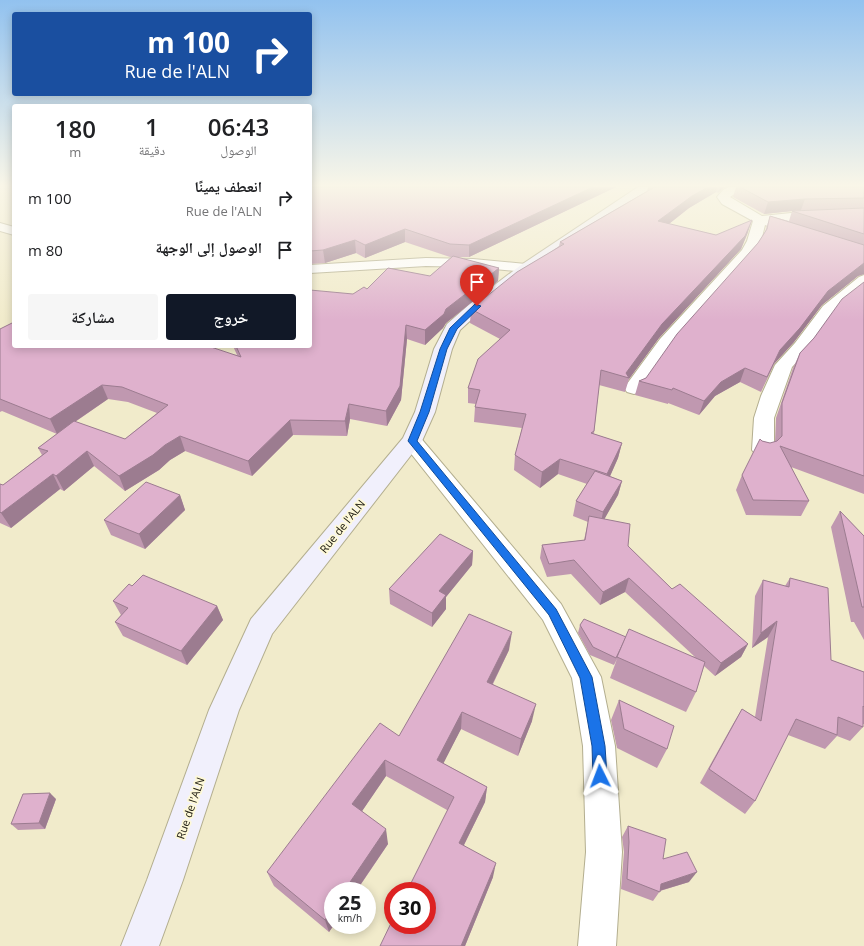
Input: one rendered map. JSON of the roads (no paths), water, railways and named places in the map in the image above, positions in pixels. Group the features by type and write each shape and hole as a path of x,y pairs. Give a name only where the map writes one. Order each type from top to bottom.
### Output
{"main road":[{"name":"Rue de l'ALN","path":"140,946 165,880 224,710 261,627 412,441 425,412 443,349 454,328 477,306 526,268 581,231"}],"street":[{"path":"634,388 666,343 748,252 754,241 757,231"},
{"path":"312,269 426,262 473,263 526,268"},
{"path":"763,450 764,418 771,396 784,365 801,347 829,309 864,280"},
{"path":"412,441 552,612 586,677 599,746 604,844 598,946"}]}
